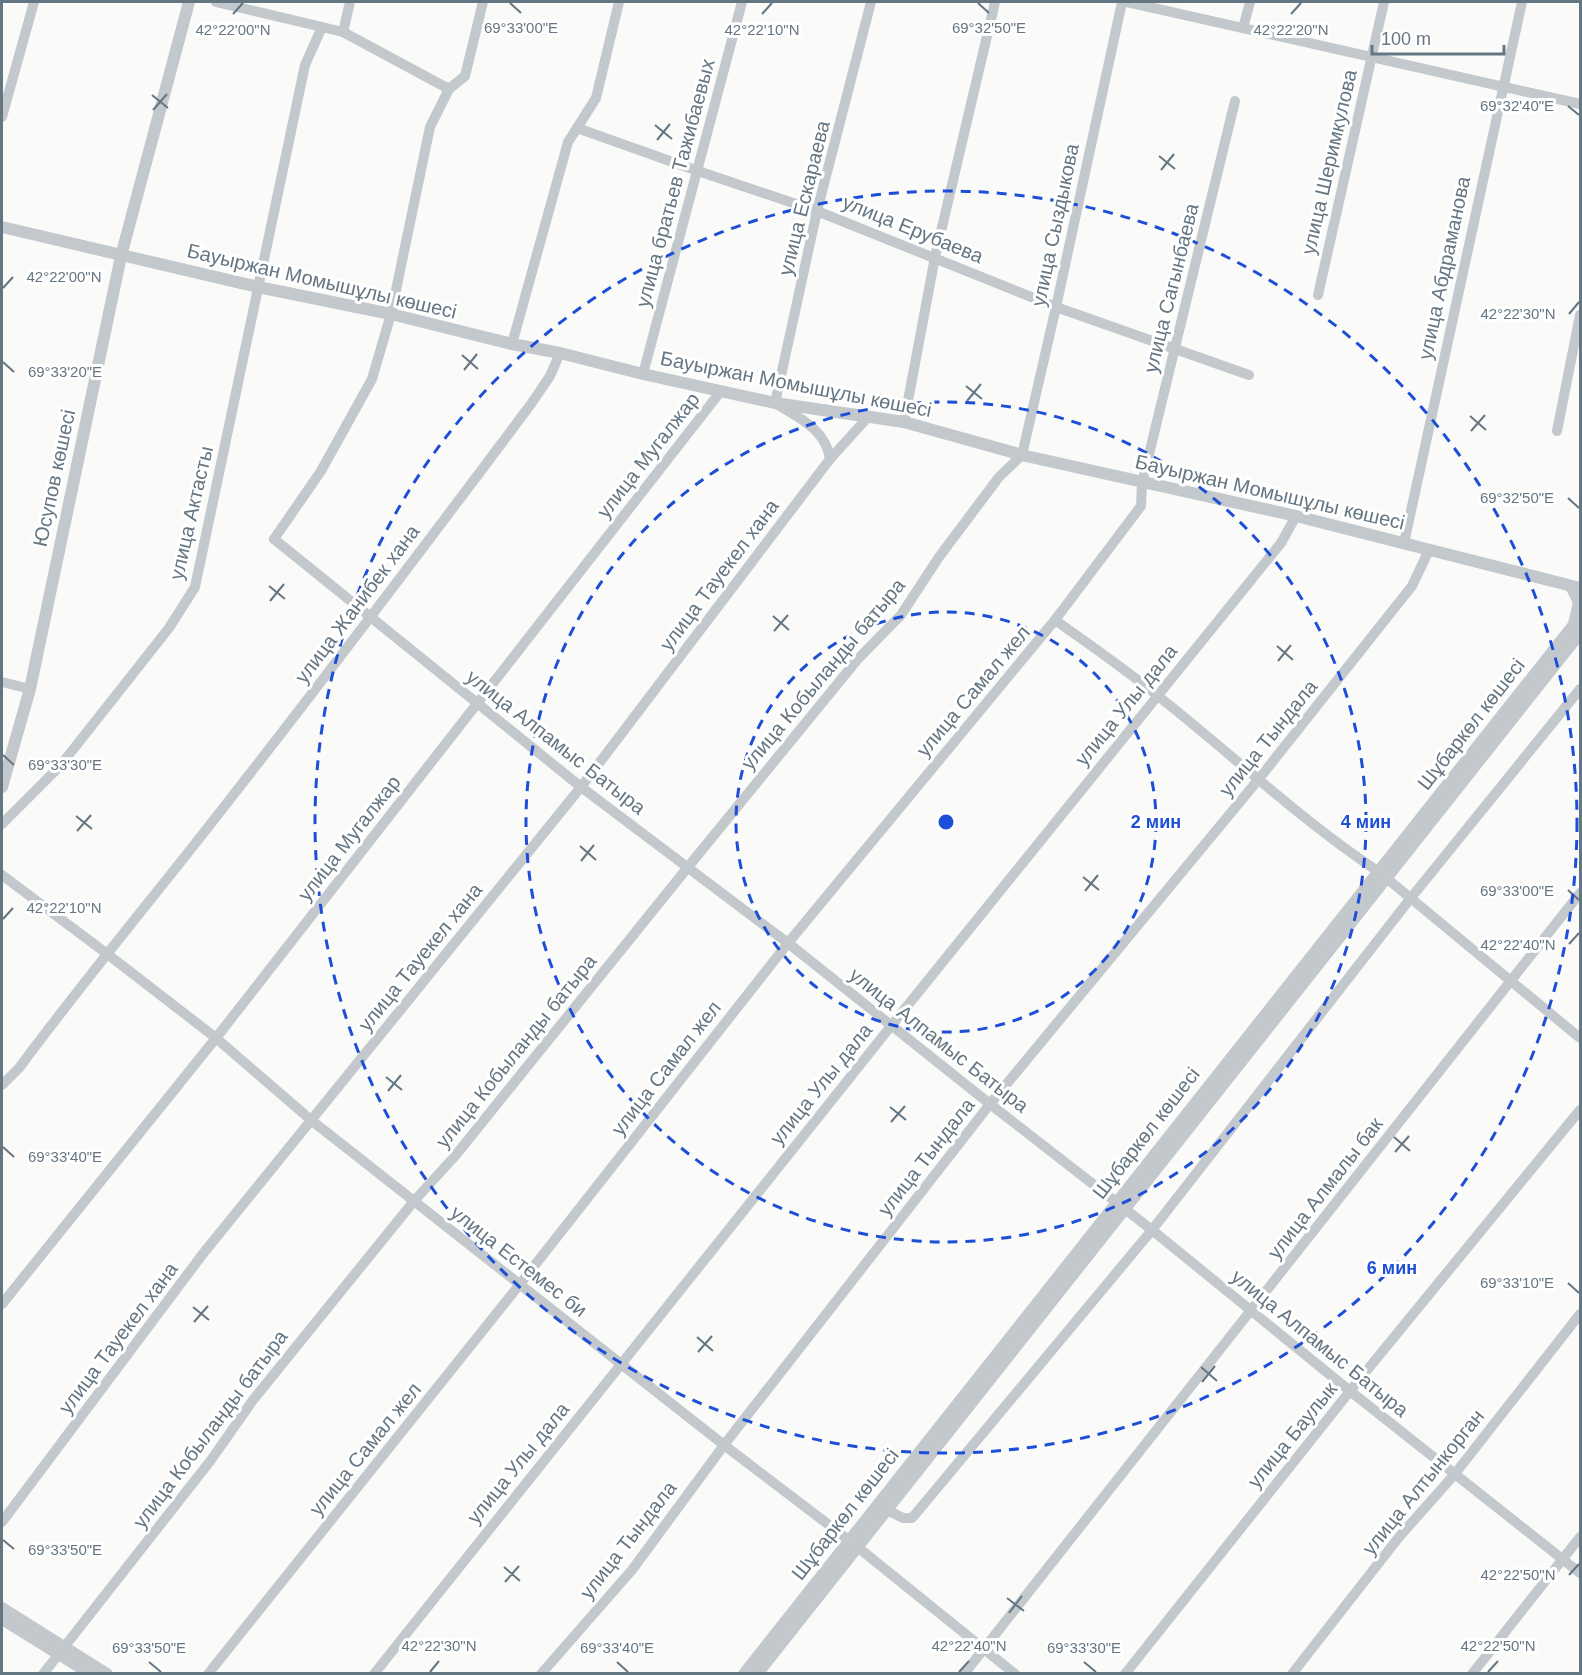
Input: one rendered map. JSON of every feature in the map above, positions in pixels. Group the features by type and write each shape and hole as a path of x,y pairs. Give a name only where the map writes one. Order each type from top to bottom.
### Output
{"street":[{"path":"2,117 34,2"},
{"name":"Юсупов көшесі","path":"2,787 30,689 121,256 189,2"},
{"path":"216,2 343,32 449,89"},
{"path":"343,32 350,2"},
{"path":"391,314 430,128 449,89 465,76 483,2"},
{"path":"512,344 568,142 596,98 619,2"},
{"name":"улица братьев Тажибаевых","path":"643,374 742,2"},
{"name":"улица Ескараева","path":"775,403 817,211 871,2"},
{"path":"904,422 935,257 995,2"},
{"name":"улица Сыздыкова","path":"1022,455 1122,2"},
{"path":"1127,2 1581,104"},
{"path":"1244,28 1250,2"},
{"name":"улица Шеримкулова","path":"1318,295 1384,2"},
{"name":"улица Абдраманова","path":"1404,543 1522,2"},
{"name":"улица Актасты","path":"2,824 60,766 169,628 195,587 305,65 322,27"},
{"name":"улица Сагынбаева","path":"1142,483 1235,101"},
{"name":"улица Ерубаева","path":"577,128 817,211 1056,307 1249,375"},
{"name":"Бауыржан Момышұлы көшесі","path":"2,227 257,288 391,314 512,344 775,403 904,422 1022,455 1296,516 1576,587"},
{"name":"улица Алпамыс Батыра","path":"391,314 372,379 321,471 274,539 372,616 476,703 788,943 1121,1205 1454,1475 1581,1573"},
{"path":"1557,431 1581,315"},
{"name":"улица Жанибек хана","path":"2,1085 18,1068 106,953 174,871 372,616 531,404 550,376 560,353"},
{"name":"улица Мугалжар","path":"2,1304 216,1038 721,391"},
{"path":"775,403 818,431 828,446 830,459"},
{"name":"улица Тауекел хана","path":"2,1522 202,1255 581,786 830,459 870,416"},
{"name":"улица Кобыланды батыра","path":"43,1674 211,1460 253,1400 414,1201 455,1156 857,660 901,615 939,557 992,486 1022,455"},
{"name":"улица Самал жел","path":"208,1674 520,1284 788,943 1055,620 1141,506 1142,483"},
{"name":"улица Улы дала","path":"374,1674 620,1363 1281,543 1296,516"},
{"name":"улица Тындала","path":"541,1674 632,1570 724,1445 990,1104 1258,780 1412,586 1429,550"},
{"path":"1576,587 1579,602 1578,630"},
{"path":"1055,620 1158,695 1258,780 1356,857 1383,875 1581,1038"},
{"name":"Шұбаркөл көшесі","path":"757,1674 854,1544 1578,630"},
{"path":"2,681 30,689"},
{"name":"Шұбаркөл көшесі","path":"886,1510 903,1518 912,1518 1152,1230 1410,899 1581,689"},
{"name":"улица Естемес би","path":"2,875 216,1038 311,1120 724,1445 854,1544 1015,1674"},
{"name":"улица Алмалы бак","path":"964,1674 1581,892"},
{"name":"улица Баулык","path":"1125,1674 1350,1391 1581,1110"},
{"name":"Шұбаркөл көшесі","path":"744,1674 854,1544 886,1510 1121,1205"},
{"name":"улица Алтынкорган","path":"1292,1674 1581,1314"},
{"path":"1472,1674 1581,1537"},
{"path":"2,1608 91,1674"},
{"path":"2,1619 107,1674"}]}
